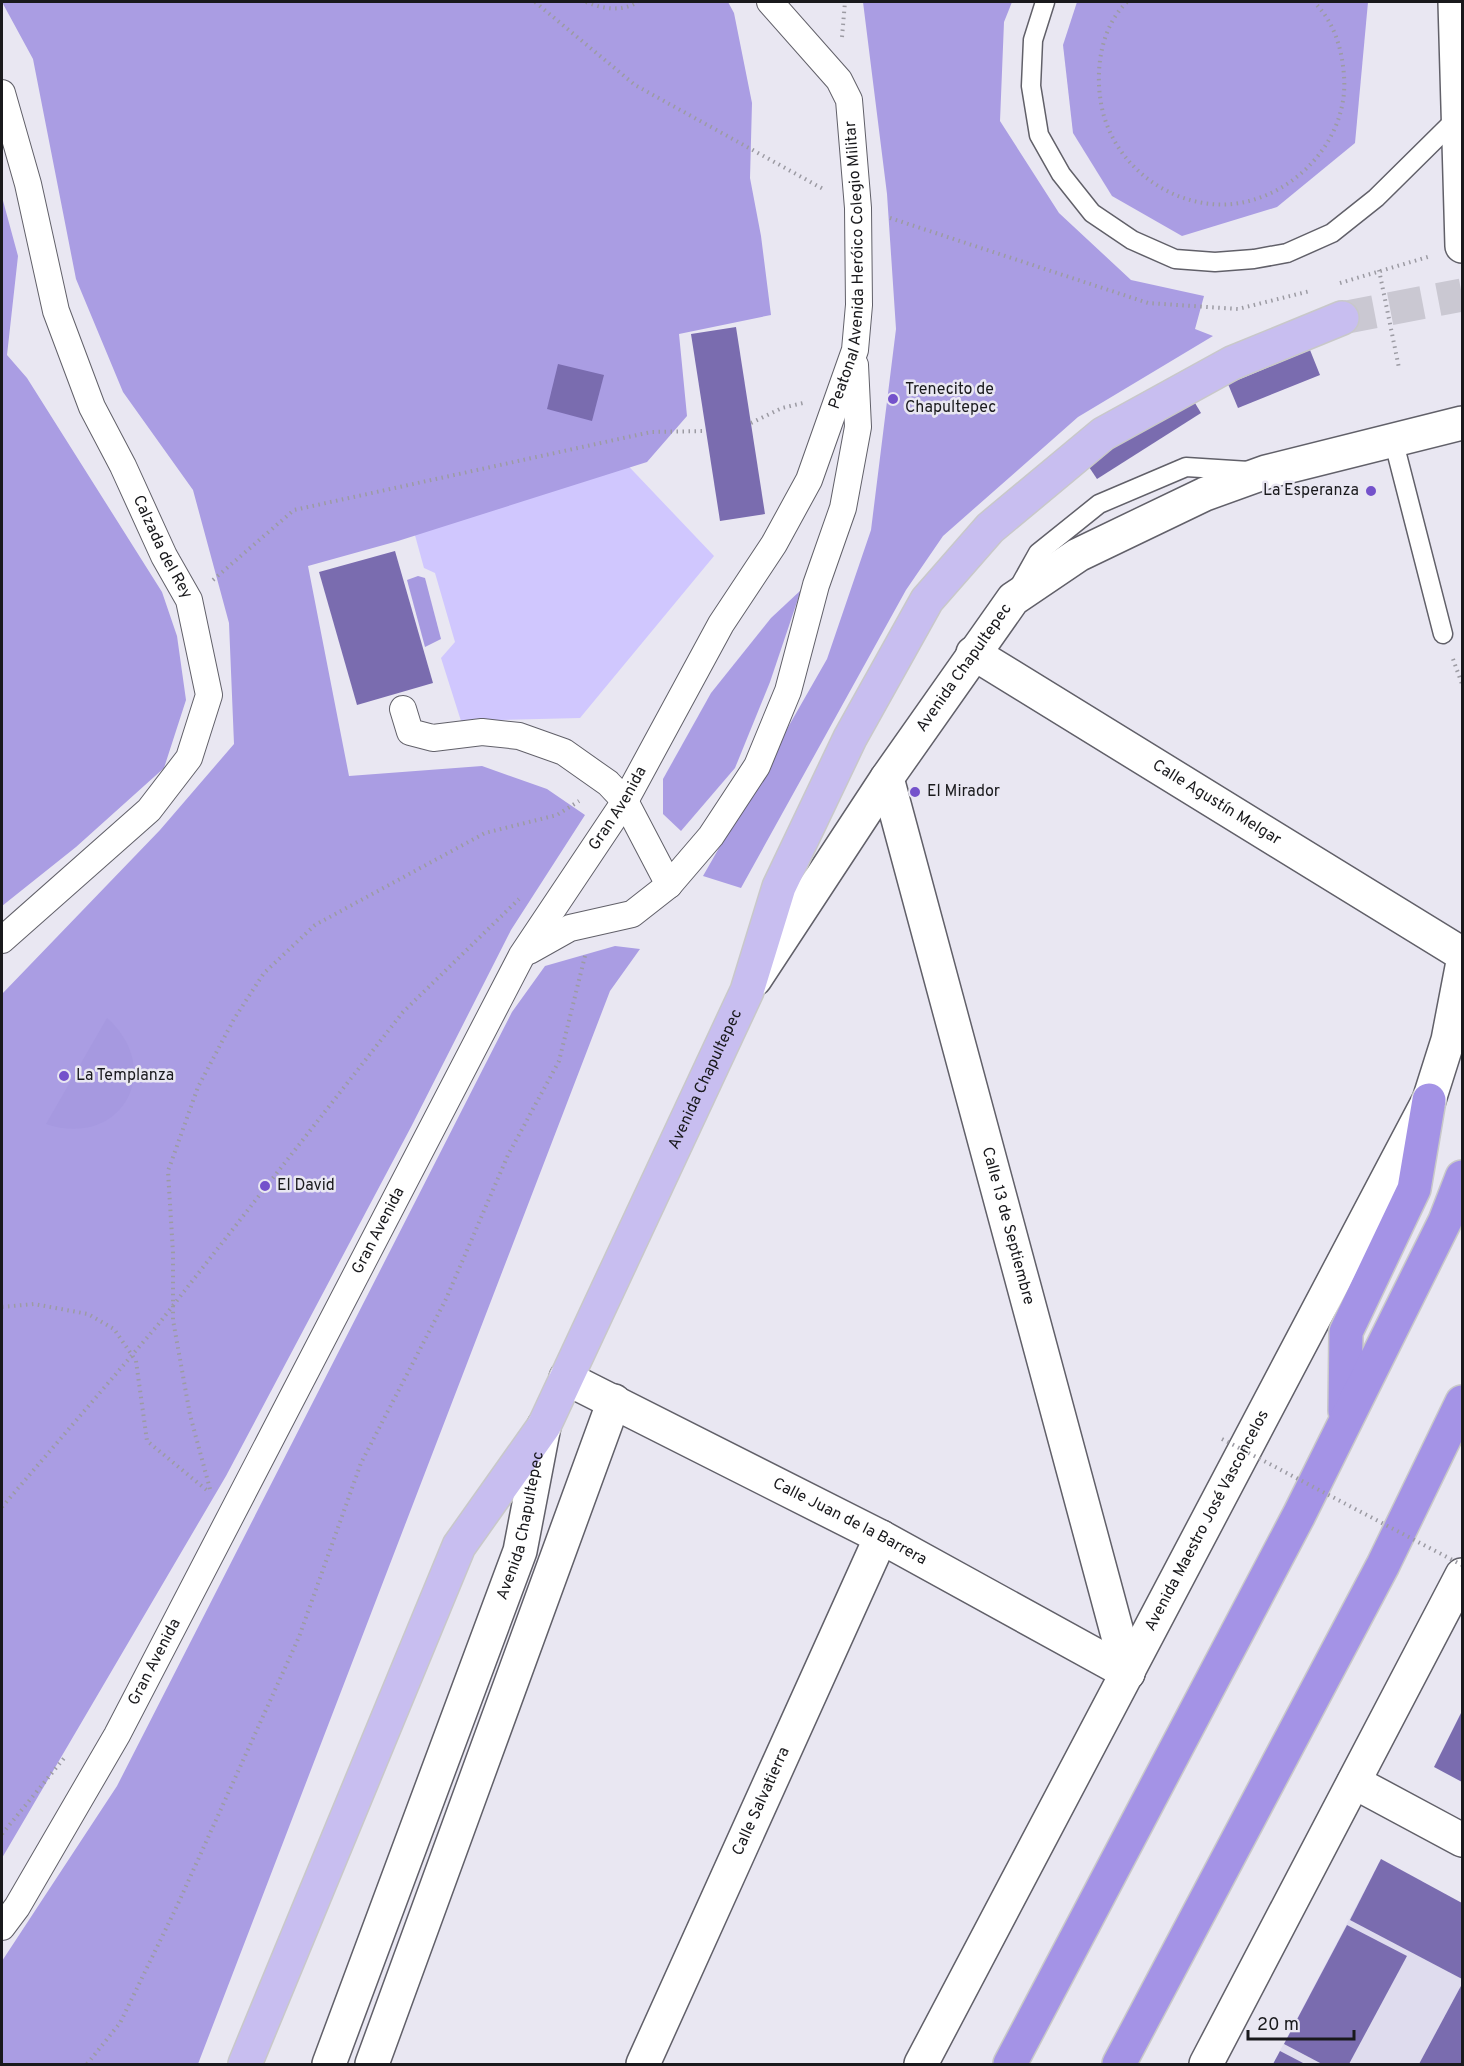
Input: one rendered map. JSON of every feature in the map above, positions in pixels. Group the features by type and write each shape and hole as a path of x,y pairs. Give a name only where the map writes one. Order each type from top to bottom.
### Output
{"highway":[{"path":"1345,1421 1346,1332 1414,1189 1429,1100"},
{"path":"1010,2064 1299,1515 1445,1221 1462,1177"},
{"path":"1124,2055 1383,1565 1462,1402"}],"main road":[{"path":"747,991 779,887 850,738 927,600 990,528 1103,434 1232,363 1342,318"},
{"name":"Avenida Chapultepec","path":"544,1426 747,991"},
{"path":"245,2064 459,1546 544,1426"}],"street":[{"name":"Peatonal Avenida Heróico Colegio Militar","path":"771,2 839,80 849,100 858,208 859,305 855,350 809,480 774,544"},
{"path":"1455,2 1462,246"},
{"name":"Calzada del Rey","path":"2,93 28,184 56,310 92,407 189,600 209,695 189,758 149,810 2,940"},
{"path":"522,955 570,927 632,914 669,885 711,836 758,766 788,691 816,585 843,508 858,427 855,350"},
{"name":"Avenida Chapultepec","path":"747,991 887,778 1013,599 1078,555 1205,494 1266,472 1462,423"},
{"name":"Gran Avenida","path":"2,1927 117,1735 522,955 625,801 721,624 774,544"},
{"name":"Calle Agustín Melgar","path":"973,653 1462,954"},
{"path":"403,709 410,732 433,738 482,732 519,736 564,752 608,783 625,801 669,885"},
{"name":"Calle 13 de Septiembre","path":"887,778 1128,1672"},
{"name":"Avenida Maestro José Vasconcelos","path":"921,2064 1429,1100 1448,1040 1462,967"},
{"name":"Calle Juan de la Barrera","path":"566,1378 881,1538 1128,1672"},
{"path":"372,2064 614,1401"},
{"name":"Avenida Chapultepec","path":"329,2064 520,1551 544,1426"},
{"name":"Calle Salvatierra","path":"643,2064 881,1538"},
{"path":"1206,2064 1462,1575"},
{"path":"1354,1782 1462,1840"}],"lane":[{"path":"1045,2 1033,40 1031,86 1039,135 1061,174 1092,213 1132,240 1175,259 1215,262 1254,259 1287,253 1332,233 1376,198 1458,117"},
{"path":"1393,439 1443,634"}],"path":[{"path":"535,2 636,85 858,208"},
{"path":"586,2 602,8 619,9 638,2"},
{"path":"1127,2 1121,8 1103,42 1097,81 1103,119 1121,154 1152,183 1190,200 1233,204 1274,193 1309,168 1333,134 1345,93 1342,50 1324,12 1314,2"},
{"path":"1379,270 1399,368"},
{"path":"751,423 782,408 839,394"},
{"path":"189,600 294,510 651,432 706,431"},
{"path":"2,1306 34,1304 88,1314 114,1329 136,1361 147,1441 211,1494 190,1415 173,1306 173,1253 168,1171 198,1087 234,1019 264,973 315,925 485,832 557,815 608,783"},
{"path":"2,1508 173,1306 403,1012 520,898"},
{"path":"87,2064 120,2024 177,1905 299,1637 361,1462 446,1299 508,1155 559,1061 594,922"},
{"path":"1222,1439 1462,1565"}],"shaded area":[{"path":"2,2 728,2 734,13 752,103 750,178 761,236 771,315 679,334 687,416 647,462 398,541 308,566 349,776 482,766 547,789 585,815 511,930 411,1127 226,1476 2,1858 2,994 160,830 234,744 229,623 193,490 123,392 76,279 33,59"},
{"path":"863,2 1012,2 1004,22 1000,121 1059,213 1131,280 1204,296 1195,329 1213,336 1078,417 943,536 906,590 741,888 703,876 827,659 871,530 896,329 887,194"},
{"path":"1077,2 1368,2 1355,143 1277,207 1182,236 1112,196 1073,133 1063,45"},
{"path":"2,197 18,256 7,355 27,378 162,592 177,636 186,700 164,768 76,847 2,906"},
{"path":"616,453 714,556 580,718 461,721 441,658 455,642 435,573 424,568 405,499"},
{"path":"418,576 425,578 441,639 425,647 407,580"},
{"path":"801,590 770,682 735,768 681,831 663,814 663,779 711,693 771,618"},
{"path":"615,946 640,949 610,991 198,2064 2,2064 2,1961 117,1786 512,1012 545,966"},
{"path":"107,1018 124,1039 133,1060 133,1081 126,1100 113,1115 95,1125 72,1129 46,1124"},
{"path":"1381,1859 1422,1881 1391,1941 1462,1979 1462,1984 1419,2064 1273,2064"}],"building":[{"path":"736,327 765,514 720,521 691,334"},
{"path":"1310,350 1320,375 1238,408 1228,384"},
{"path":"558,364 604,375 592,421 547,409"},
{"path":"1192,398 1201,413 1097,479 1087,464"},
{"path":"395,551 433,683 357,705 319,572"},
{"path":"1462,1711 1462,1782 1434,1767"},
{"path":"1381,1859 1462,1903 1462,1979 1350,1920"},
{"path":"1347,1925 1407,1956 1349,2064 1322,2064 1284,2044"},
{"path":"1462,1984 1462,2064 1419,2064"},
{"path":"1280,2051 1305,2064 1273,2064"}],"tunnel":[{"path":"1342,318 1462,295"}],"place":[{"name":"Trenecito de Chapultepec","path":"893,399"},
{"name":"La Esperanza","path":"1371,491"},
{"name":"El Mirador","path":"915,792"},
{"name":"La Templanza","path":"64,1076"},
{"name":"El David","path":"265,1186"}]}
